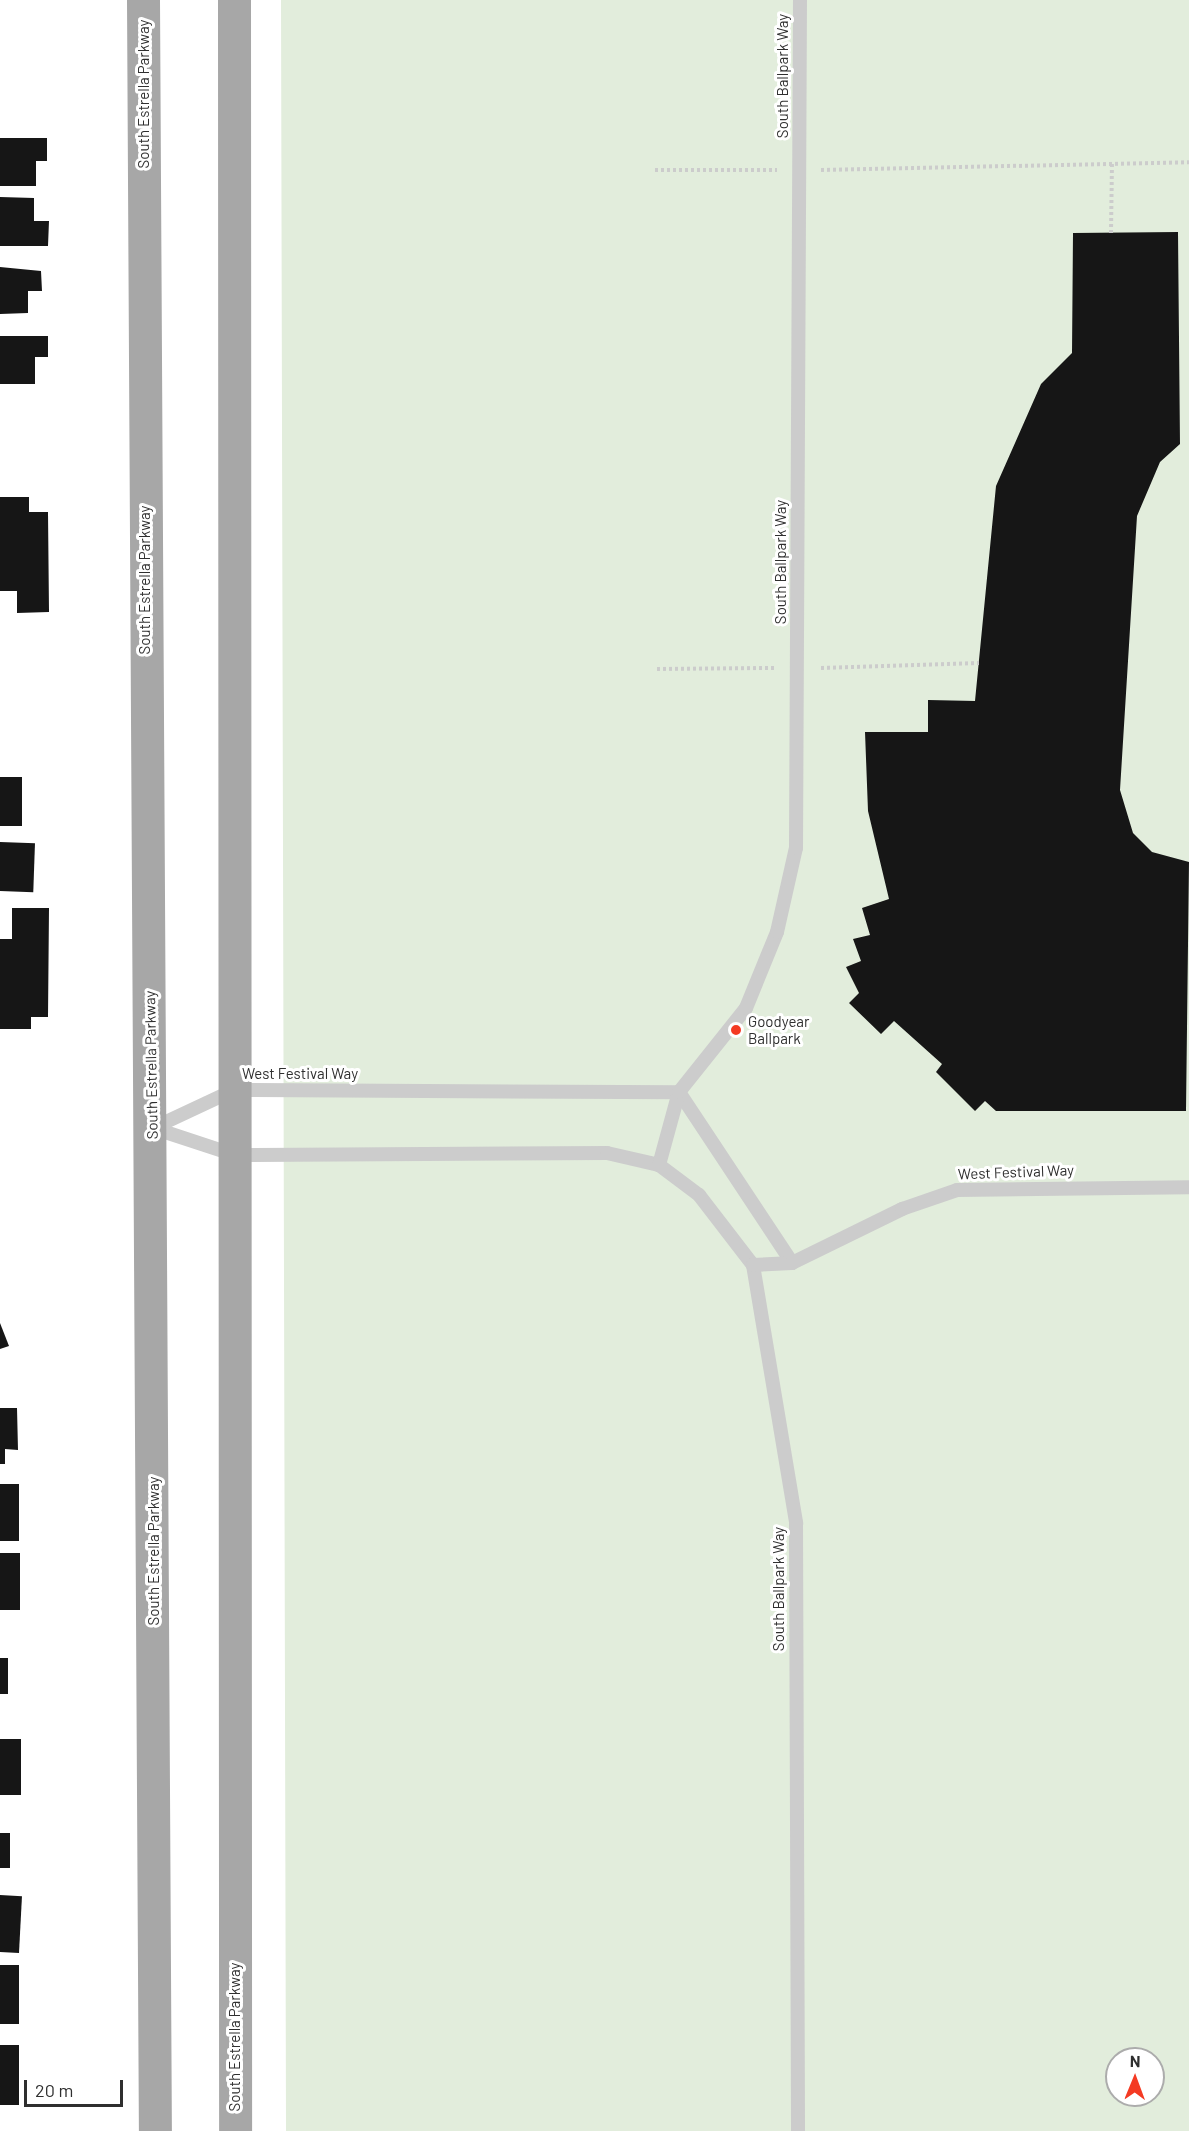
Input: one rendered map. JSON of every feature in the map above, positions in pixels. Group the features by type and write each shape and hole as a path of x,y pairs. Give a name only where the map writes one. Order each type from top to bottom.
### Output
{"main road":[{"name":"South Estrella Parkway","path":"143,0 153,1128 155,2131"},
{"name":"South Estrella Parkway","path":"234,0 235,2131"}],"lane":[{"name":"South Ballpark Way","path":"798,2131 796,1523 753,1265 699,1195 659,1165 679,1092 746,1008 777,932 796,848 800,0"},
{"name":"West Festival Way","path":"153,1128 234,1090 679,1092"},
{"path":"679,1092 792,1263"},
{"path":"153,1128 234,1155 608,1153 659,1165"},
{"name":"West Festival Way","path":"753,1265 792,1263 902,1209 957,1190 1189,1186"}],"path":[{"path":"655,170 799,170 1189,162"},
{"path":"1111,233 1112,164"}],"green space":[{"name":"Goodyear Ballpark","path":"281,0 1189,0 1189,2131 286,2131"}],"building":[{"path":"0,138 47,138 47,161 36,161 36,186 0,186"},
{"path":"0,197 34,198 34,221 49,221 48,246 0,246"},
{"name":"Goodyear Ballpark","path":"1178,232 1180,444 1160,462 1137,516 1120,790 1133,833 1152,852 1189,862 1186,1111 996,1111 985,1101 975,1111 936,1072 942,1064 894,1021 881,1034 849,1003 859,993 846,967 861,961 853,939 870,935 862,908 889,899 868,811 865,732 928,732 928,700 975,701 996,486 1041,384 1072,353 1073,233"},
{"path":"0,267 41,271 42,291 28,291 28,313 0,314"},
{"path":"0,336 48,336 48,357 35,357 35,384 0,384"},
{"path":"0,497 29,497 29,512 48,512 49,612 17,613 17,591 0,591"},
{"path":"0,777 22,777 22,826 0,826"},
{"path":"0,842 35,843 33,892 0,891"},
{"path":"12,908 49,908 48,1017 31,1017 31,1029 0,1029 0,939 12,939"},
{"path":"0,1323 9,1346 0,1349"},
{"path":"0,1408 17,1408 18,1450 5,1449 5,1464 0,1464"},
{"path":"0,1484 19,1484 19,1541 0,1541"},
{"path":"0,1553 20,1553 20,1610 0,1610"},
{"path":"0,1658 8,1658 8,1694 0,1694"},
{"path":"0,1739 21,1739 21,1795 0,1795"},
{"path":"0,1833 10,1833 10,1868 0,1868"},
{"path":"0,1895 22,1896 19,1953 0,1952"},
{"path":"0,1965 19,1965 19,2024 0,2024"},
{"path":"0,2045 19,2045 19,2105 0,2105"}],"place":[{"name":"Goodyear Ballpark","path":"736,1030"}]}
